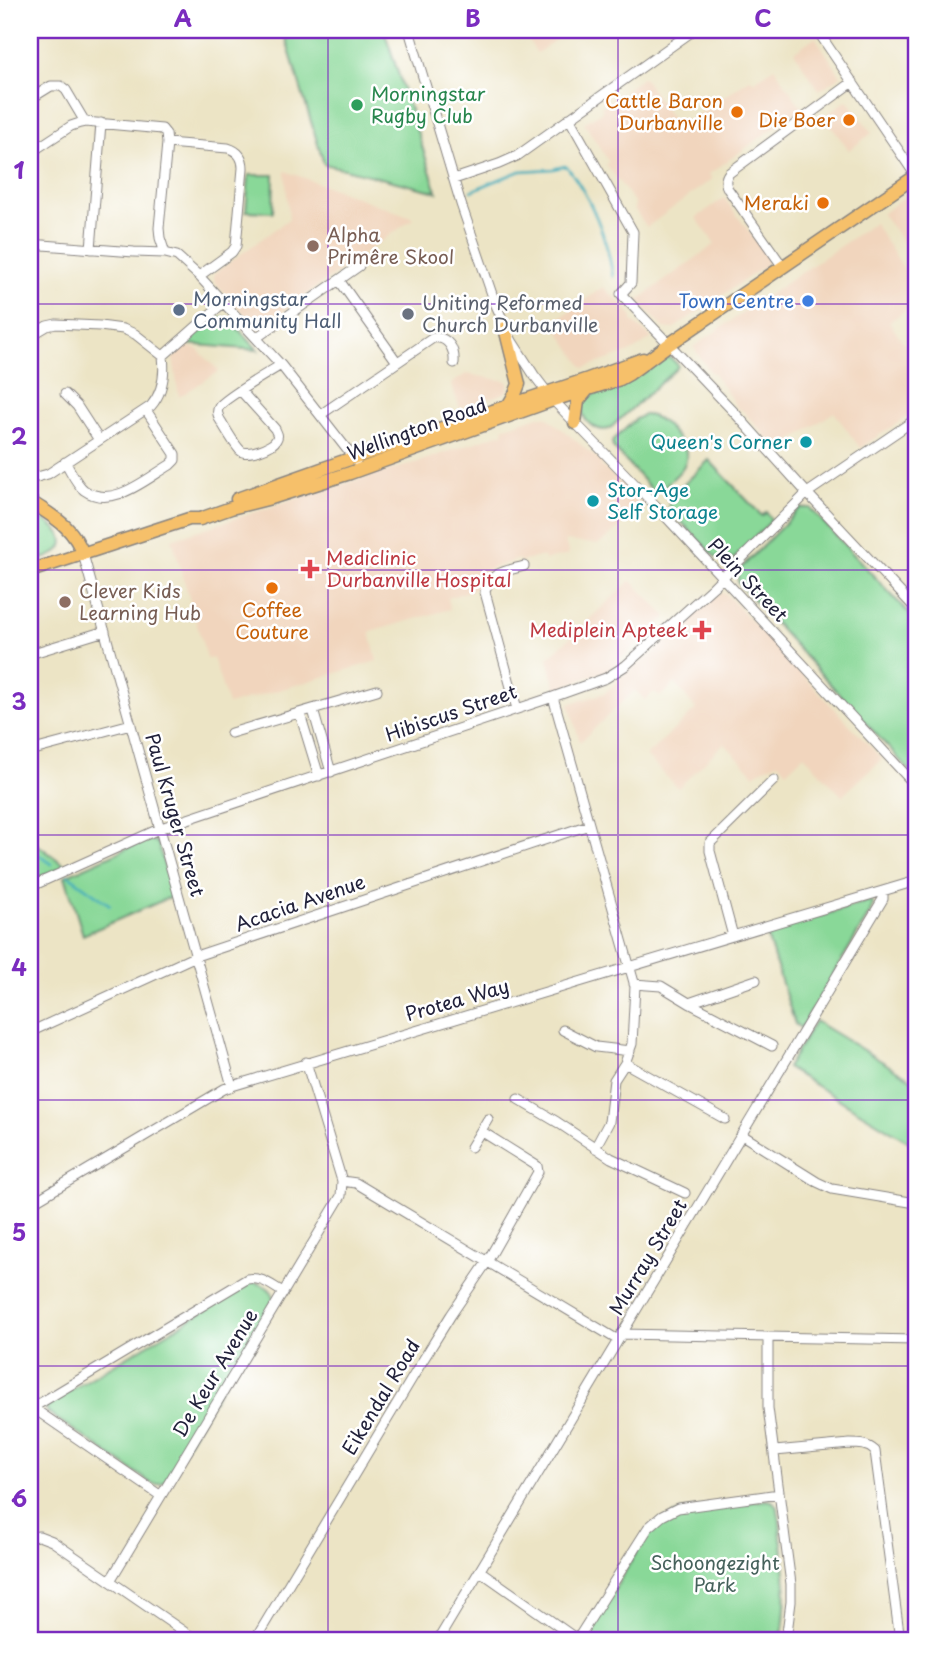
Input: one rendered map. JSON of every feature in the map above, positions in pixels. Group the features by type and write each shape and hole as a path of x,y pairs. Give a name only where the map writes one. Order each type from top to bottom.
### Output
{"main road":[{"name":"Wellington Road","path":"30,571 189,519 200,519 271,498 352,462 507,406 589,389 629,374 916,176"},
{"path":"505,328 519,384 507,406"},
{"name":"Wellington Road","path":"352,462 550,396 652,356"},
{"path":"575,423 579,401 589,389"},
{"path":"30,501 70,530 83,554"}],"street":[{"name":"Plein Street","path":"409,30 495,303 518,351 550,396 916,786"},
{"path":"454,179 509,160 694,30"},
{"path":"817,30 916,176"},
{"path":"783,267 728,189 727,176 853,82"},
{"path":"30,99 51,86 61,86 85,122"},
{"path":"569,118 633,232 631,283 621,294 916,609"},
{"path":"30,153 71,126 85,122 162,129 166,134 167,144 159,228 165,253"},
{"path":"91,248 102,123"},
{"path":"167,144 231,149 240,156 243,164 236,246 232,252 199,276"},
{"path":"30,244 177,256 199,276 281,365 352,462"},
{"path":"256,338 359,265"},
{"path":"339,280 397,362"},
{"path":"163,356 223,303"},
{"path":"30,336 53,324 118,328 135,334 163,356 164,375 158,396 146,410 45,475 30,476"},
{"path":"320,415 430,339 439,337 451,345 455,356 454,363"},
{"path":"241,391 275,429 277,435 272,444 248,453 241,451 217,413 220,405 241,391 281,365"},
{"path":"65,394 77,406 99,440"},
{"path":"65,462 83,490 107,497 130,489 170,465 175,460 175,454 146,410"},
{"name":"Hibiscus Street","path":"30,887 161,828 553,697 620,670 722,578 807,493 916,419"},
{"name":"Paul Kruger Street","path":"83,554 232,1086"},
{"path":"517,709 485,592 486,585 494,576 524,566"},
{"path":"30,654 105,631"},
{"path":"231,733 377,690"},
{"path":"553,697 634,984 630,1051 615,1076 610,1122 595,1148"},
{"path":"313,710 331,772"},
{"path":"300,714 319,776"},
{"path":"30,751 131,724"},
{"path":"733,936 710,843 774,780"},
{"name":"Acacia Avenue","path":"30,1032 196,956 589,825"},
{"name":"Protea Way","path":"30,1204 232,1086 916,881"},
{"name":"Murray Street","path":"438,1640 883,899 883,891"},
{"path":"689,1003 756,980"},
{"path":"634,984 661,986 772,1046"},
{"path":"563,1030 596,1047 630,1051"},
{"path":"306,1062 342,1181 356,1183 487,1262 620,1337 916,1340"},
{"path":"625,1063 725,1119"},
{"path":"518,1099 620,1163 685,1193"},
{"path":"471,1147 488,1119"},
{"name":"Eikendal Road","path":"255,1640 439,1335 487,1262 538,1172 537,1166 481,1131"},
{"path":"742,1135 832,1189 916,1203"},
{"name":"De Keur Avenue","path":"110,1581 341,1196 342,1181"},
{"path":"161,1496 31,1407 247,1279 261,1280 283,1292"},
{"path":"768,1337 768,1408 791,1584 786,1640"},
{"path":"775,1451 849,1444 862,1444 875,1451 900,1640"},
{"path":"480,1571 577,1640 641,1537 654,1521 678,1508 779,1494"},
{"path":"30,1537 48,1539 197,1640"}],"shaded area":[{"path":"521,30 569,30 537,53"},
{"path":"815,37 841,76 819,90 794,52"},
{"path":"774,67 802,108 709,174 712,179 647,227 634,209 635,203 606,164 609,162 584,123 603,111 601,107 619,95 621,98 626,94 624,91 643,77 678,128 751,78 754,82"},
{"path":"847,100 872,133 849,150 824,117"},
{"name":"Alpha Primêre Skool","path":"285,171 414,218 258,329 214,281 214,274 289,219"},
{"path":"913,191 916,193 916,260 882,214"},
{"path":"724,198 768,257 766,265 673,329 664,328 638,300 715,244 696,218"},
{"path":"874,223 916,287 916,303 889,322 916,361 916,411 860,448 834,412 778,450 741,409 739,410 693,347"},
{"path":"603,287 632,315 632,321 652,338 633,351 584,368 553,323"},
{"path":"185,346 197,349 219,371 179,397 173,358"},
{"path":"466,374 508,381 508,390 460,408 451,384"},
{"name":"Mediclinic Durbanville Hospital","path":"539,416 547,417 604,464 600,465 639,501 639,509 598,544 565,541 569,555 545,560 543,556 520,562 519,559 486,570 477,588 448,598 450,609 370,632 377,661 228,705 213,658 207,659 172,539 410,465 504,432 503,428"},
{"path":"631,580 667,617 608,670 556,689 548,658"},
{"path":"719,593 726,594 882,759 842,796 804,755 787,771 779,762 755,775 724,743 678,788 646,756 696,709 675,683 660,697 654,692 645,700 635,690 580,742 569,704 605,693 655,652"}],"green space":[{"name":"Morningstar Rugby Club","path":"283,30 384,30 437,192 324,164"},
{"path":"249,175 274,175 273,212 246,211"},
{"path":"217,317 228,318 258,350 185,344"},
{"path":"666,358 674,361 678,365 677,368 609,429 597,428 587,421 582,410 587,399 633,379"},
{"path":"643,415 656,418 666,426 684,446 686,453 684,466 660,490 652,490 613,447 612,441"},
{"path":"709,460 762,516 766,512 771,519 734,559 716,558 669,509 670,498"},
{"path":"800,508 810,508 916,621 916,778 738,583 738,571"},
{"path":"30,510 55,528 63,540 62,546 54,554 30,562"},
{"path":"30,839 66,866 33,881 30,878"},
{"path":"145,840 158,844 173,896 83,935 65,876"},
{"path":"869,901 873,904 870,913 801,1028 795,1024 766,933"},
{"path":"815,1021 916,1082 916,1146 787,1068"},
{"path":"253,1282 269,1290 274,1299 165,1481 151,1483 47,1412 49,1403"},
{"name":"Schoongezight Park","path":"766,1500 775,1504 780,1522 786,1588 781,1640 590,1640 590,1631 646,1536 661,1521 682,1511"}],"waterway":[{"path":"471,191 520,171 565,166 584,193 597,219 613,277"},
{"path":"30,849 52,864"},
{"path":"68,875 110,905"}],"place":[{"name":"Morningstar Rugby Club","path":"357,105"},
{"name":"Cattle Baron Durbanville","path":"737,112"},
{"name":"Die Boer","path":"849,120"},
{"name":"Meraki","path":"823,203"},
{"name":"Alpha Primêre Skool","path":"313,246"},
{"name":"Town Centre","path":"808,301"},
{"name":"Morningstar Community Hall","path":"179,310"},
{"name":"Uniting Reformed Church Durbanville","path":"408,314"},
{"name":"Queen's Corner","path":"806,442"},
{"name":"Stor-Age Self Storage","path":"593,501"},
{"name":"Mediclinic Durbanville Hospital","path":"310,569"},
{"name":"Coffee Couture","path":"272,588"},
{"name":"Clever Kids Learning Hub","path":"65,602"},
{"name":"Mediplein Apteek","path":"702,630"}]}
